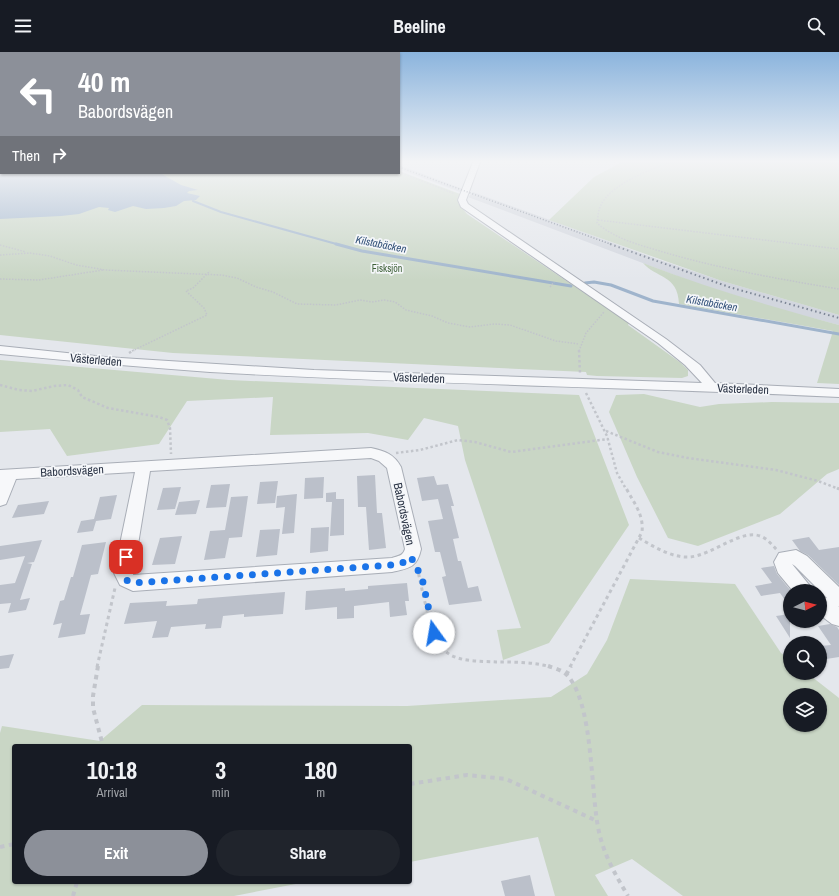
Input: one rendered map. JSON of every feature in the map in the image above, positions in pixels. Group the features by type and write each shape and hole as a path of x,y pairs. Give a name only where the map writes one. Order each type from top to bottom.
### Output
{"street":[{"path":"463,201 464,205 680,355 705,378 712,388"},
{"name":"Västerleden","path":"0,350 117,362 296,373 839,393"},
{"name":"Babordsvägen","path":"5,475 371,453 382,455 390,460 394,467 413,549 411,557 405,562 392,565 140,583 133,583 126,580 123,573"},
{"path":"123,573 144,466"},
{"path":"0,500 5,475"},
{"path":"798,584 784,568 783,562 785,558 796,557 839,599"},
{"path":"827,609 839,618"}],"path":[{"path":"604,201 597,223 606,231 631,242 705,264 754,275 839,289"},
{"path":"598,220 839,249"},
{"path":"0,245 56,258 76,265 105,270 221,275 237,278 256,287 273,292 297,304 336,305 360,300 372,302 384,300 394,302 406,310 432,316 448,323 470,327 510,324 556,341 580,344"},
{"path":"0,255 30,253"},
{"path":"0,279 19,281 65,278 105,270"},
{"path":"117,362 123,356 148,342 194,323 207,315 204,308 186,291 193,288 210,271"},
{"path":"550,287 554,282"},
{"path":"581,377 578,363 580,344 597,319 610,306"},
{"path":"0,385 20,390 32,391 54,386 68,385 78,390 82,397 108,408 159,417 167,420 172,441 171,465"},
{"path":"566,675 639,538 643,527 641,514 617,473 605,431 585,390"},
{"path":"605,431 664,454 765,468 806,477 839,489"},
{"path":"382,455 420,450 458,440 475,442 511,452 608,440"},
{"path":"639,538 668,554 690,558 750,536 759,536 767,540 785,558"},
{"path":"411,557 422,578 434,633 438,642 448,654 462,659 476,661 550,666 566,675 576,687 583,706 597,821 604,847 628,896"},
{"path":"102,744 96,720 93,696 111,600 115,588 123,573"},
{"path":"412,784 467,775 506,779 597,821"},
{"path":"0,847 12,844"},
{"path":"73,896 76,884"}],"shaded area":[{"path":"480,201 499,201 722,281 839,315 839,325 770,307 693,282"}],"green space":[{"name":"Fisksjön","path":"0,201 458,201 458,203 467,214 629,323 628,325 681,363 688,370 688,376 682,378 597,376 587,375 586,372 173,353 0,335"},
{"path":"568,201 839,201 839,315 722,281 549,220"},
{"path":"643,263 740,297 839,325 839,384 817,383 833,331 679,304 678,294 675,287"},
{"path":"0,360 229,380 579,395 629,525 549,643 503,660 497,630 521,628 465,460 458,426 424,418 408,440 368,433 270,435 273,397 187,401 159,444 67,456 50,429 0,432"},
{"path":"644,394 700,407 719,404 772,402 839,403 839,469 827,474 780,514 698,546 668,538 637,477 609,412 616,395"},
{"path":"630,579 735,584 783,655 783,680 816,680 826,688 783,688 783,732 827,732 827,689 839,698 839,896 683,896 632,859 595,875 608,896 555,896 538,837 412,862 412,744 12,744 12,884 296,884 234,896 0,896 0,733 2,726 100,741 142,705 407,706 551,697 587,674 607,640"}],"water":[{"path":"0,201 183,201 176,206 164,208 146,209 133,206 115,212 108,210 109,208 99,207 79,214 0,219"}],"building":[{"path":"375,475 377,513 382,513 386,548 369,550 366,507 358,507 357,476"},
{"path":"434,476 437,485 448,484 454,506 451,506 459,538 453,539 458,561 461,561 468,588 478,586 482,601 449,605 442,577 446,576 440,552 435,552 428,521 443,519 438,499 422,501 417,478"},
{"path":"324,477 323,498 304,499 305,478"},
{"path":"278,481 275,503 257,504 260,482"},
{"path":"230,484 226,507 206,508 211,485"},
{"path":"181,487 175,509 157,510 163,488"},
{"path":"336,492 336,499 344,499 344,535 330,536 332,502 326,502 326,493"},
{"path":"297,494 294,533 282,534 285,507 276,508 277,496"},
{"path":"117,495 111,519 96,521 93,531 77,533 81,521 94,519 100,497"},
{"path":"248,496 242,537 229,538 225,558 204,560 210,531 225,530 231,497"},
{"path":"200,500 196,514 175,515 179,502"},
{"path":"49,501 44,514 12,518 18,505"},
{"path":"329,527 328,551 310,553 311,528"},
{"path":"280,529 277,555 256,557 260,530"},
{"path":"182,536 175,564 152,565 160,538"},
{"path":"809,537 819,550 839,547 839,585 808,555 800,551 792,540"},
{"path":"42,540 34,562 27,563 32,564 20,600 30,598 26,610 8,613 11,603 0,604 0,585 15,583 25,556 0,560 0,546"},
{"path":"106,542 98,574 91,575 80,615 90,614 85,634 58,638 62,623 53,625 60,601 64,600 71,577 73,577 82,545"},
{"path":"774,566 777,574 785,584 783,584 783,597 780,593 761,596 755,586 772,583 761,568"},
{"path":"407,583 409,601 405,601 407,615 390,617 389,602 354,606 354,618 337,619 337,607 305,610 306,591 345,588 345,591 368,589 368,586"},
{"path":"285,592 283,614 244,617 244,614 223,616 221,628 205,629 206,624 171,627 168,637 152,638 157,621 124,624 130,603 167,601 166,606 197,604 198,599"},
{"path":"783,615 783,627 776,616"},
{"path":"827,624 830,624 837,627 839,630 839,657 827,659 827,645 831,645 827,639 827,636 825,636 819,628 827,628"},
{"path":"784,628 790,628 790,636"},
{"path":"14,654 9,668 0,669 0,656"},
{"path":"530,875 535,896 505,896 501,881"}],"waterway":[{"name":"Kilstabäcken","path":"194,201 221,212 340,245"},
{"name":"Kilstabäcken","path":"336,244 362,251 571,286"},
{"name":"Kilstabäcken","path":"585,283 594,282 611,285 653,301 839,334"}],"railway":[{"path":"493,201 613,245"},
{"path":"610,244 729,287 839,318"}],"route":[{"path":"126,557 123,573 126,580 133,583 392,565 405,562 411,557 422,578 434,633"}]}
